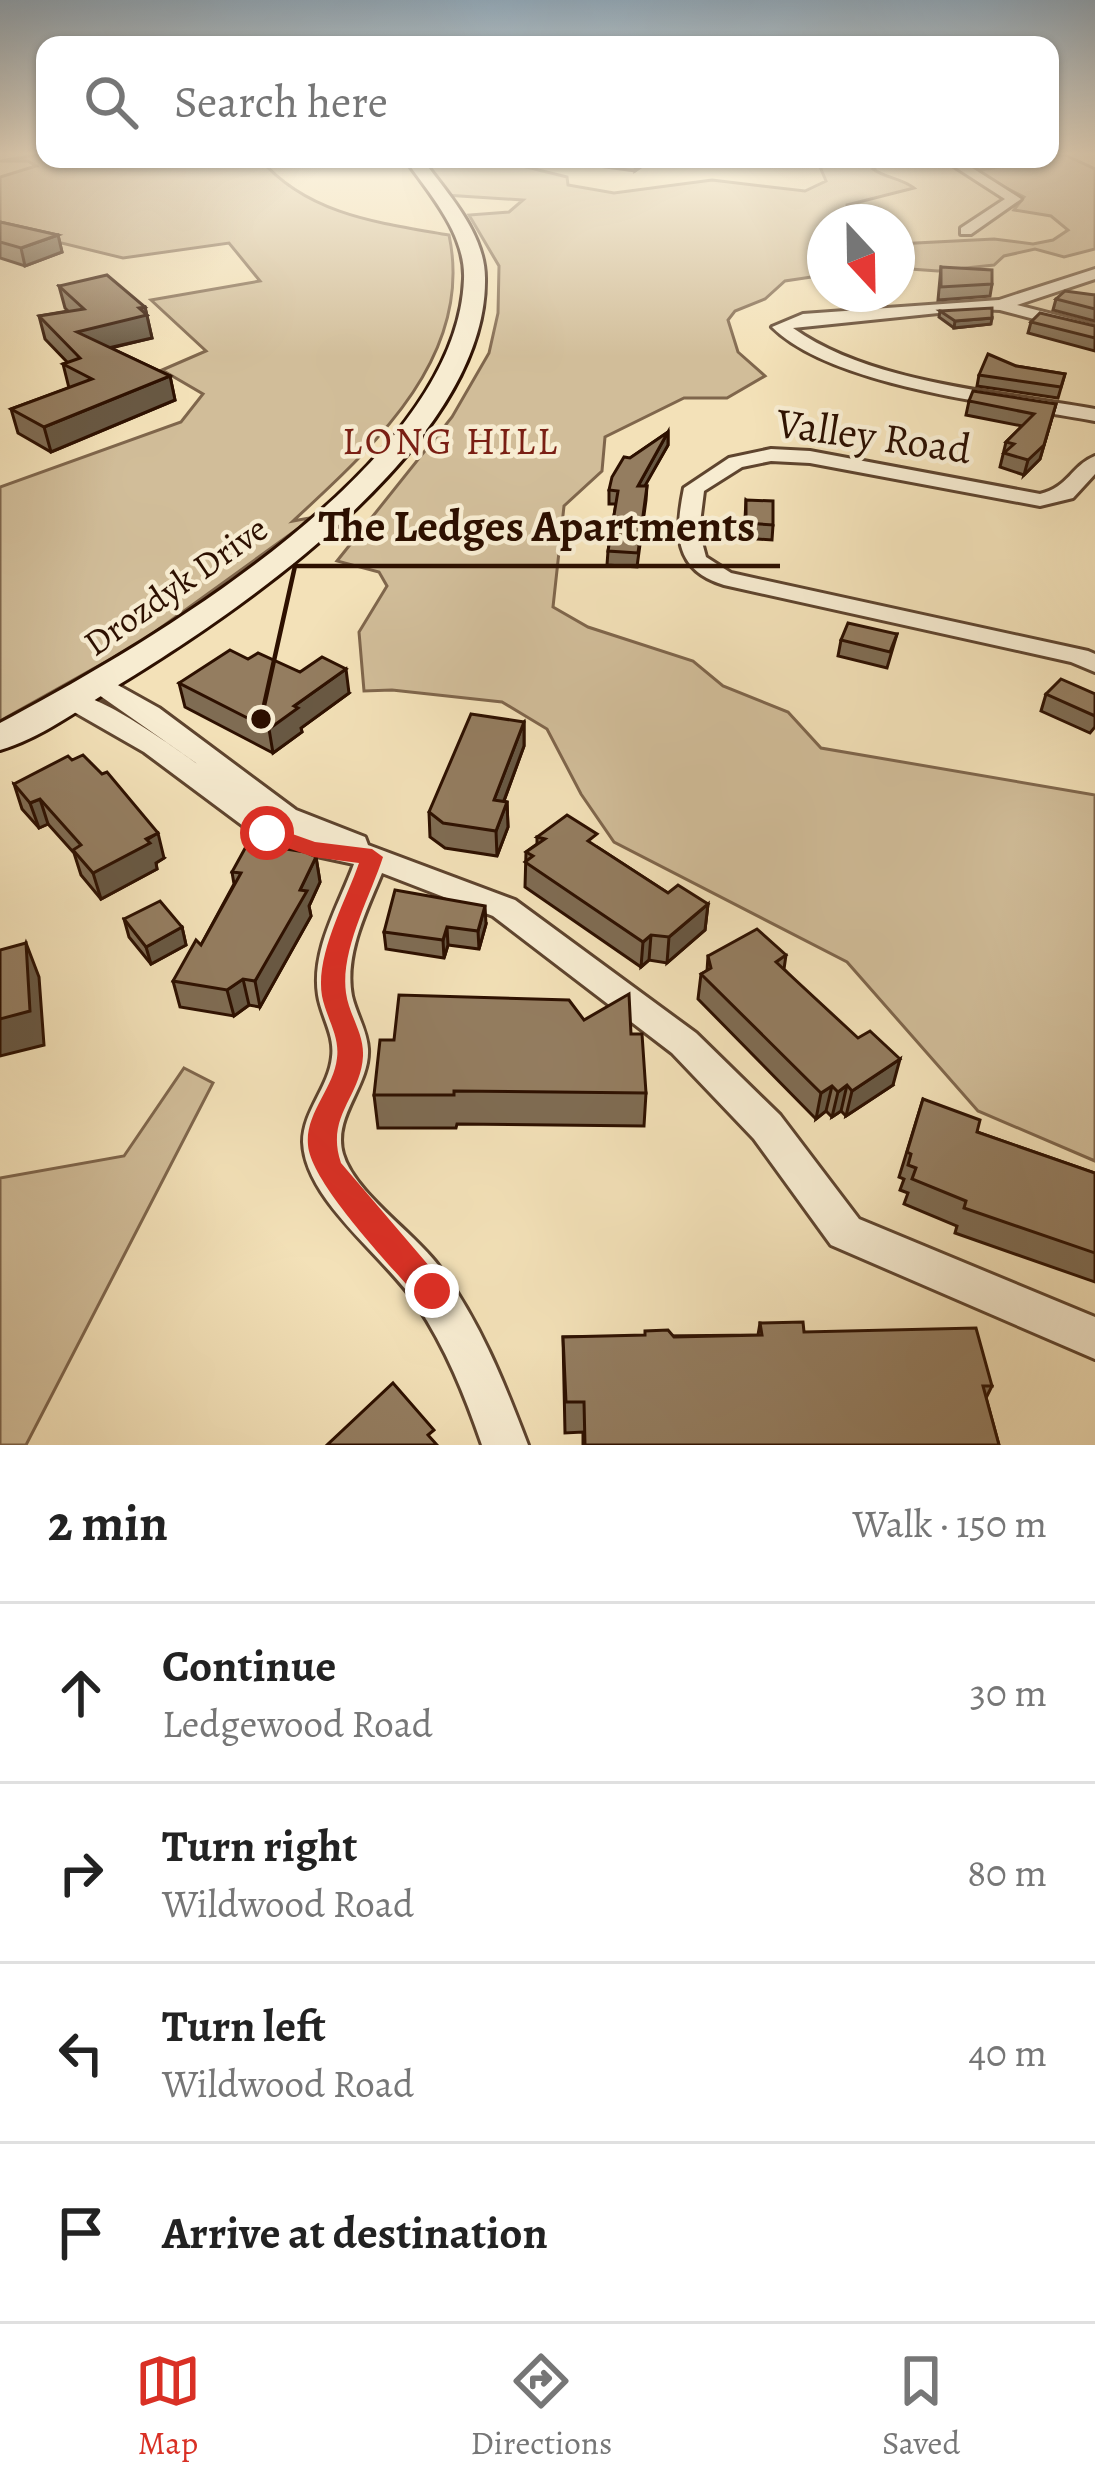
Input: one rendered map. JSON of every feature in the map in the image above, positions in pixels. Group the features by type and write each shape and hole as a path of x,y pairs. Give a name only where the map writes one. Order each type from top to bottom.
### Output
{"street":[{"name":"Drozdyk Drive","path":"0,738 98,682 289,552 409,438 463,350 473,314 473,264 457,222"},
{"path":"966,231 979,222"},
{"path":"1000,305 1095,274"},
{"path":"1095,330 1000,305 950,304 803,319 779,327 802,342 896,376 1095,415"},
{"name":"Valley Road","path":"1095,462 1066,494 1040,500 810,457 751,457 694,488 689,518 690,555 696,565 724,578 1056,651 1095,664"},
{"path":"98,682 144,710 286,818 355,844 372,857"},
{"path":"71,699 154,746 267,833 313,849 372,857 504,908 664,1027 767,1127 844,1232 1095,1339"},
{"path":"372,857 334,969 334,995 350,1060 327,1111 321,1145 330,1170 418,1272 447,1314 506,1445"}],"shaded area":[{"path":"0,222 384,222 449,235 453,279 447,320 411,396 355,462 293,521 309,518 299,528 141,642 0,721 0,487 181,422 203,394 162,370 206,351 151,300 260,281 229,243 123,258 0,228"},
{"path":"473,222 807,222 807,278 785,281 728,320 738,352 765,376 727,398 684,398 605,437 602,471 564,506 553,607 588,627 693,661 723,686 788,712 821,748 1095,795 1095,1161 978,1111 847,962 614,842 581,794 547,729 502,702 364,691 359,632 387,586 379,572 337,561 452,417 489,353 498,313 499,266"},
{"path":"1059,222 1095,222 1095,249 1064,257 1035,249 1004,256 994,265 915,269 915,243 1053,240 1068,230"},
{"path":"184,1068 213,1083 26,1445 0,1445 0,1178 124,1156"}],"building":[{"path":"0,222 58,235 21,248 0,242"},
{"path":"941,267 992,270 992,284 941,287"},
{"path":"107,275 145,307 139,308 147,315 77,332 170,376 44,427 11,409 92,379 63,364 80,358 39,316 84,309 59,286"},
{"path":"1065,291 1095,295 1095,309 1056,299"},
{"path":"992,308 992,318 955,321 940,311"},
{"path":"1040,313 1095,326 1095,338 1031,322"},
{"path":"988,354 1016,366 1065,374 1061,387 979,375"},
{"path":"973,391 1056,404 1044,445 1028,460 1004,453 1014,444 1006,442 1034,414 969,401"},
{"path":"668,432 638,486 647,486 638,553 608,551 618,491 609,490 612,477 624,457 630,458"},
{"path":"746,500 773,501 773,525 746,523"},
{"path":"848,623 897,634 890,652 841,640"},
{"path":"230,650 248,659 258,653 300,672 322,657 346,669 269,729 179,683"},
{"path":"1061,679 1095,694 1095,716 1046,694"},
{"path":"471,714 524,722 494,800 507,802 496,831 443,823 429,812"},
{"path":"83,755 102,774 107,772 158,833 146,839 150,843 93,873 73,850 81,845 40,799 30,803 14,784 68,756 72,760"},
{"path":"567,815 597,834 588,841 668,893 678,885 708,904 669,937 651,935 643,942 525,862 533,856 526,852 545,839 537,837"},
{"path":"248,843 316,857 300,890 307,891 255,981 243,979 227,990 173,981 196,940 201,945 241,873 232,872"},
{"path":"395,890 485,906 478,931 447,927 443,940 384,932"},
{"path":"160,901 182,927 146,947 124,919"},
{"path":"757,929 786,955 776,962 858,1038 870,1031 900,1059 852,1091 847,1085 838,1092 832,1086 821,1093 701,974 711,968 708,956"},
{"path":"26,943 30,1011 0,1019 0,950"},
{"path":"629,994 631,1034 642,1034 646,1093 374,1095 380,1040 394,1040 399,995 569,1000 584,1020"},
{"path":"923,1099 980,1120 977,1132 1095,1173 1095,1253 964,1208 966,1201 912,1179 916,1168 908,1165 911,1154 907,1152"},
{"path":"803,1322 804,1332 976,1328 992,1386 983,1386 999,1445 585,1445 584,1402 566,1402 563,1337 668,1330 674,1337 762,1335 760,1323"},
{"path":"393,1383 434,1430 428,1435 437,1445 327,1445"}],"place":[{"name":"The Ledges Apartments","path":"261,719"}],"district":[{"name":"LONG HILL","path":"451,440"}],"route":[{"path":"267,833 313,849 372,857 334,969 334,995 351,1047 345,1076 327,1111 321,1145 330,1170 432,1291"}]}
